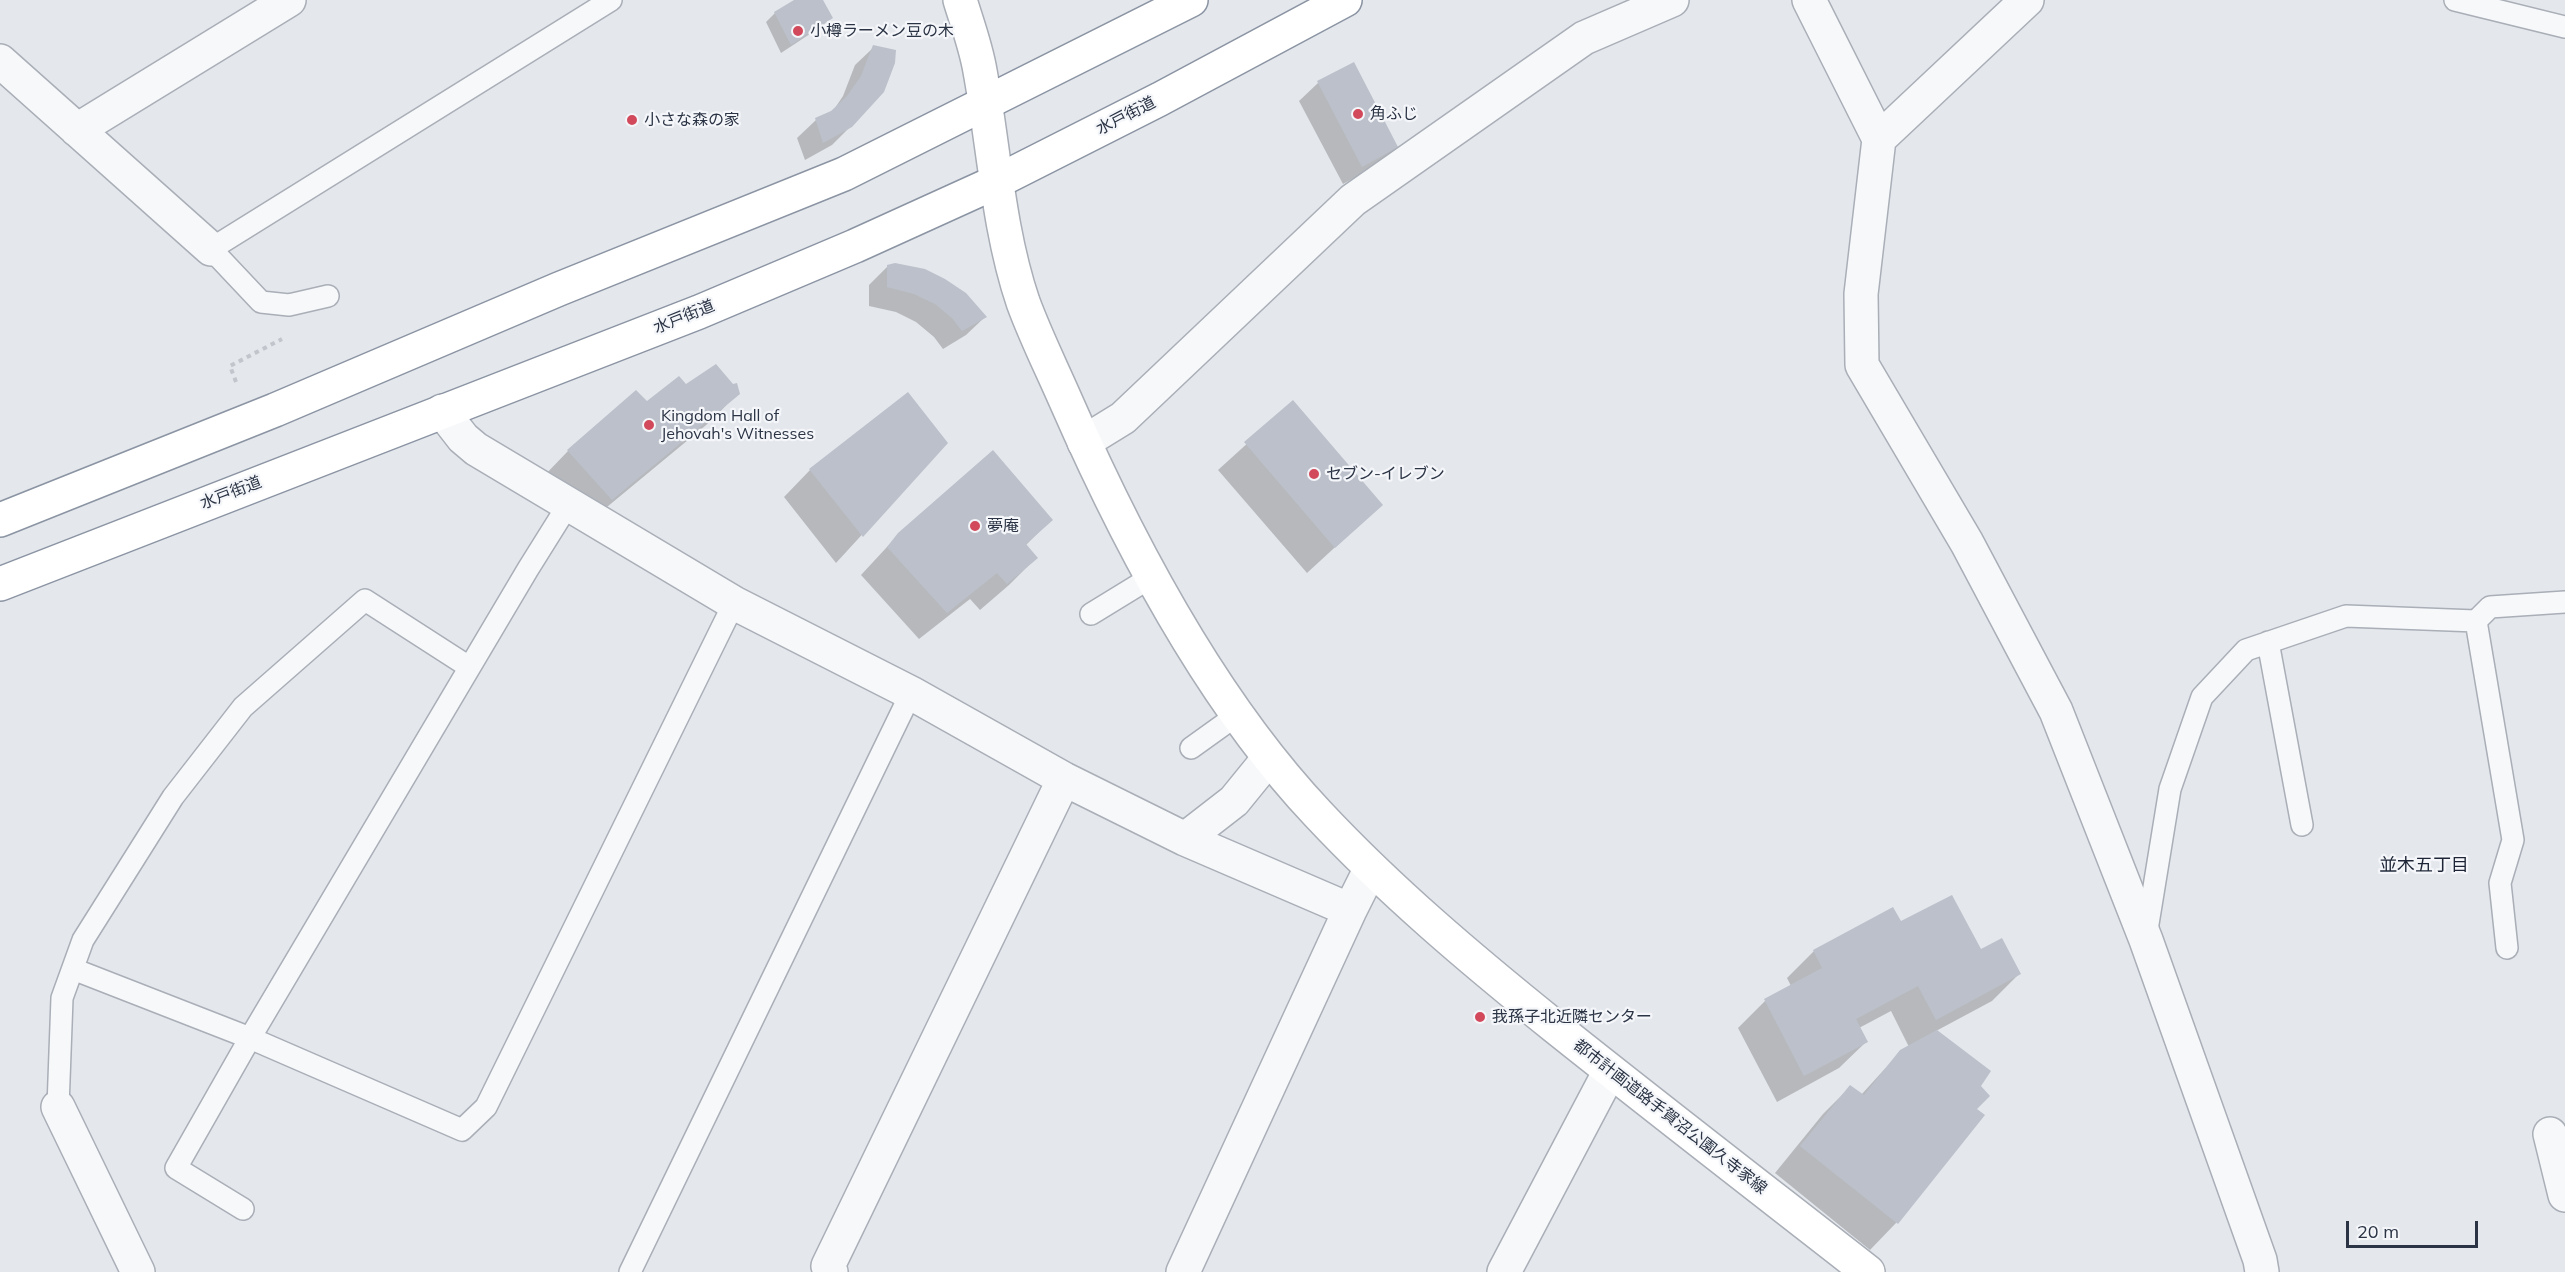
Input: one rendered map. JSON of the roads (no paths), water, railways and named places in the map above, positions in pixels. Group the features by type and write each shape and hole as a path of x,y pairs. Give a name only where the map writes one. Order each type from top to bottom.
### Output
{"main road":[{"name":"都市計画道路手賀沼公園久寺家線","path":"960,0 979,68 996,182 1023,303 1084,442 1153,576 1237,715 1269,758 1316,813 1371,868 1495,978 1610,1071 1868,1272"},
{"path":"0,520 264,414 559,289 844,174 1191,0"},
{"name":"水戸街道","path":"0,584 699,312 855,246 996,182 1160,99 1345,0"}],"street":[{"path":"77,130 289,0"},
{"path":"1084,442 1123,418 1353,200 1584,38 1672,0"},
{"path":"1809,0 1880,140 1861,294 1862,365 1967,543 2056,711 2146,940 2260,1260 2262,1272"},
{"path":"1880,140 2026,0"},
{"path":"0,61 211,249"},
{"path":"442,411 463,438 476,449 734,603 911,693 1064,779 1185,839 1350,910"},
{"path":"1185,839 1234,801 1269,758"},
{"path":"831,1272 828,1266 1064,779"},
{"path":"1183,1272 1371,868"},
{"path":"1504,1272 1610,1071"},
{"path":"58,1107 138,1272"},
{"path":"2550,1134 2565,1196"}],"lane":[{"path":"328,296 289,305 261,302 211,249 611,0"},
{"path":"2455,0 2565,27"},
{"path":"243,1209 176,1168 249,1038 568,505"},
{"path":"1091,614 1153,576"},
{"path":"58,1107 62,998 83,940 174,797 243,707 365,600 470,667"},
{"path":"2146,940 2170,789 2202,697 2246,650 2346,616 2476,621 2490,607 2565,602"},
{"path":"73,969 249,1038 462,1130 486,1107 734,603"},
{"path":"2476,621 2512,840 2500,883 2507,948"},
{"path":"2268,642 2302,825"},
{"path":"630,1272 911,693"},
{"path":"1191,748 1237,715"}],"place":[{"name":"小樽ラーメン豆の木","path":"798,31"},
{"name":"角ふじ","path":"1358,114"},
{"name":"小さな森の家","path":"632,120"},
{"name":"Kingdom Hall of Jehovah's Witnesses","path":"649,425"},
{"name":"セブン-イレブン","path":"1314,474"},
{"name":"夢庵","path":"975,526"},
{"name":"我孫子北近隣センター","path":"1480,1017"}],"district":[{"name":"並木五丁目","path":"2424,866"}]}
